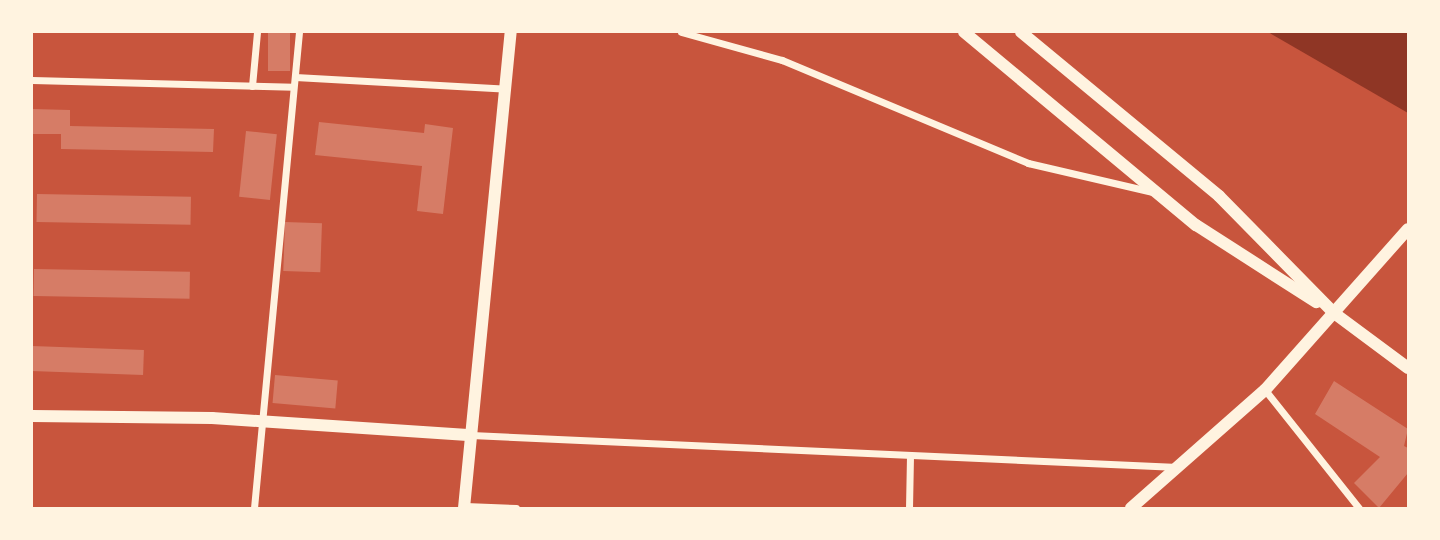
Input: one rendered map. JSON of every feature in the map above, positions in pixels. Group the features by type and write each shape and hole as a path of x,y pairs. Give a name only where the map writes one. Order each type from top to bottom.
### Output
{"street":[{"path":"252,86 257,32"},
{"path":"254,509 299,32"},
{"path":"511,32 465,507 516,509"},
{"path":"681,32 782,60 1028,163 1157,192"},
{"path":"964,32 1196,225 1334,313 1409,368"},
{"path":"1020,32 1219,196 1334,313"},
{"path":"295,76 507,89"},
{"path":"32,80 293,87"},
{"path":"1131,509 1265,390 1409,229"},
{"path":"1265,390 1359,509"},
{"path":"32,416 262,422 471,435 1178,467"},
{"path":"909,509 910,456"}],"shaded area":[{"path":"1268,32 1408,32 1408,113"}],"building":[{"path":"268,32 290,32 290,71 268,71"},
{"path":"32,109 70,110 70,126 214,129 213,152 61,149 61,134 32,134"},
{"path":"319,122 424,133 425,124 453,128 443,214 417,211 422,166 315,155"},
{"path":"246,131 277,134 270,200 239,197"},
{"path":"37,194 191,197 190,225 37,222"},
{"path":"285,222 322,223 320,272 283,271"},
{"path":"34,269 190,272 190,299 34,296"},
{"path":"32,346 144,350 143,375 32,371"},
{"path":"275,375 338,380 335,408 273,403"},
{"path":"1334,381 1408,429 1404,446 1408,448 1408,473 1379,508 1354,483 1380,457 1315,414"}]}
